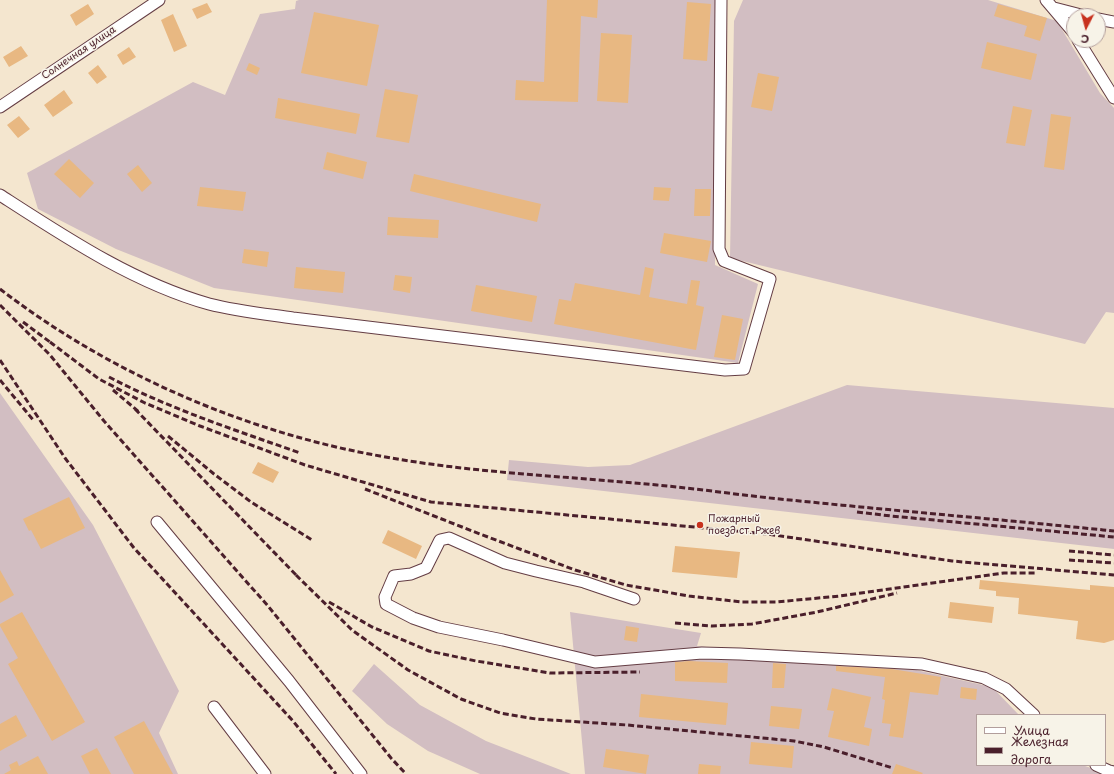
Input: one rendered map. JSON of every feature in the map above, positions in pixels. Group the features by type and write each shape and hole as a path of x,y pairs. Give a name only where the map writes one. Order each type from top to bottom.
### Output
{"street":[{"name":"Солнечная улица","path":"0,107 159,0"},
{"path":"0,195 98,256 140,278 173,292 210,304 247,312 293,318 725,370 744,369 770,279 724,261 719,249 721,0"},
{"path":"1050,4 1066,10"},
{"path":"1050,4 1066,23"},
{"path":"1083,48 1114,98"},
{"path":"157,522 289,682 361,774"},
{"path":"634,599 584,582 536,572 505,563 449,538 440,540 426,568 411,574 394,576 385,597 386,604 413,618 439,627 595,662 702,653 922,664 984,678 1006,689 1033,714"},
{"path":"214,707 265,774"},
{"path":"1098,766 1114,772"}],"shaded area":[{"path":"715,0 715,265 758,284 738,363 214,288 116,249 38,209 27,173 193,82 225,95 260,14 295,9 296,1"},
{"path":"743,0 988,0 1057,21 1066,36 1066,48 1073,48 1100,93 1114,108 1114,313 1106,312 1085,344 730,258 734,21"},
{"path":"847,385 1114,408 1114,549 507,480 509,460 588,467 630,465"},
{"path":"0,393 93,525 179,691 159,733 178,774 0,774"},
{"path":"570,612 701,633 697,646 894,665 992,687 1018,714 976,714 976,766 1085,766 1109,774 585,774"},
{"path":"374,664 420,705 486,741 571,774 480,774 428,751 387,724 352,691"}],"building":[{"path":"547,0 598,0 597,18 581,16 578,102 515,100 516,80 544,82"},
{"path":"687,2 711,4 707,61 683,59"},
{"path":"207,3 212,12 197,19 192,9"},
{"path":"88,4 94,14 76,26 70,15"},
{"path":"998,4 1047,18 1040,41 1024,36 1027,26 994,16"},
{"path":"314,12 379,25 367,86 301,73"},
{"path":"173,14 187,46 174,52 161,20"},
{"path":"601,33 632,35 628,103 597,101"},
{"path":"987,42 1037,54 1031,80 981,68"},
{"path":"21,46 28,56 9,67 3,57"},
{"path":"129,47 136,57 123,65 117,55"},
{"path":"249,63 260,68 257,75 246,70"},
{"path":"98,65 107,77 97,84 88,73"},
{"path":"758,73 779,77 772,111 751,107"},
{"path":"385,89 418,95 409,143 376,137"},
{"path":"64,90 73,103 53,117 44,105"},
{"path":"278,98 360,114 356,134 275,118"},
{"path":"1013,106 1032,110 1025,146 1006,143"},
{"path":"1051,114 1071,117 1064,170 1044,167"},
{"path":"19,116 30,129 18,138 7,125"},
{"path":"327,152 367,162 363,179 323,169"},
{"path":"69,159 94,183 80,198 54,174"},
{"path":"138,165 152,183 142,192 127,174"},
{"path":"414,174 541,204 537,222 410,191"},
{"path":"200,187 246,192 243,211 197,206"},
{"path":"654,187 671,188 669,201 653,200"},
{"path":"695,189 711,189 710,216 694,216"},
{"path":"388,217 439,220 438,238 387,235"},
{"path":"664,233 711,241 707,262 660,253"},
{"path":"244,249 269,252 267,267 242,263"},
{"path":"296,267 345,272 343,293 294,288"},
{"path":"645,267 654,269 649,297 687,304 691,280 700,281 696,305 704,307 696,350 554,324 559,299 571,301 575,283 640,295"},
{"path":"395,275 412,277 410,293 393,290"},
{"path":"476,285 537,296 532,322 471,311"},
{"path":"722,315 743,319 735,360 714,357"},
{"path":"258,462 279,472 273,483 252,473"},
{"path":"69,497 85,528 41,549 31,530 29,531 23,519"},
{"path":"388,530 422,546 416,559 382,543"},
{"path":"675,546 740,552 737,578 672,572"},
{"path":"0,570 14,595 0,603"},
{"path":"980,580 1090,590 1090,585 1114,587 1114,640 1104,643 1076,639 1078,621 1018,614 1019,598 996,596 996,591 979,589"},
{"path":"950,602 994,607 992,623 948,618"},
{"path":"22,612 85,722 52,741 8,664 18,658 0,624"},
{"path":"626,626 639,628 637,642 624,640"},
{"path":"689,661 728,663 727,683 675,681 675,662"},
{"path":"773,663 786,664 784,688 772,688"},
{"path":"836,666 892,669 941,677 938,695 910,692 903,738 889,736 891,724 882,723 885,700 882,699 885,677 836,671"},
{"path":"961,687 977,689 976,700 960,698"},
{"path":"832,688 871,697 864,727 872,729 869,746 828,737 834,711 827,710"},
{"path":"641,694 728,703 726,725 639,717"},
{"path":"771,706 802,709 799,729 769,726"},
{"path":"16,715 27,736 0,751 0,724"},
{"path":"144,721 173,774 134,774 114,737"},
{"path":"751,742 794,746 792,768 749,764"},
{"path":"97,748 111,774 90,774 81,756"},
{"path":"606,749 649,755 646,774 603,767"},
{"path":"38,756 48,774 4,774 11,770 9,765 17,761 19,766"},
{"path":"699,764 721,766 720,774 698,774"},
{"path":"896,764 923,773 892,774"}],"railway":[{"path":"0,289 42,319 86,347 180,395 229,415 279,432 329,445 414,462 483,470 690,488 773,498 1114,531"},
{"path":"0,305 50,355 104,421 268,606 391,758 406,774"},
{"path":"23,322 54,345"},
{"path":"50,342 99,379 145,403 200,426 305,465 431,502 767,534 952,561 1114,575"},
{"path":"0,360 65,458 134,548 293,721 336,774"},
{"path":"109,377 132,389 179,409 300,453"},
{"path":"0,380 34,421"},
{"path":"113,390 139,412"},
{"path":"135,409 299,578"},
{"path":"168,436 251,502 312,540"},
{"path":"365,489 575,570 626,585 689,596 742,602 776,602 840,596 1004,573 1035,573"},
{"path":"857,512 1114,537"},
{"path":"1069,551 1114,555"},
{"path":"1069,560 1114,563"},
{"path":"296,575 352,630 408,670 461,699 500,713 536,719 627,725 794,741 824,747 893,768"},
{"path":"675,623 712,626 752,624 817,612 897,593"},
{"path":"329,602 372,627 429,651 476,661 550,673 640,672"}],"place":[{"name":"Пожарный поезд ст. Ржев","path":"700,525"}]}
